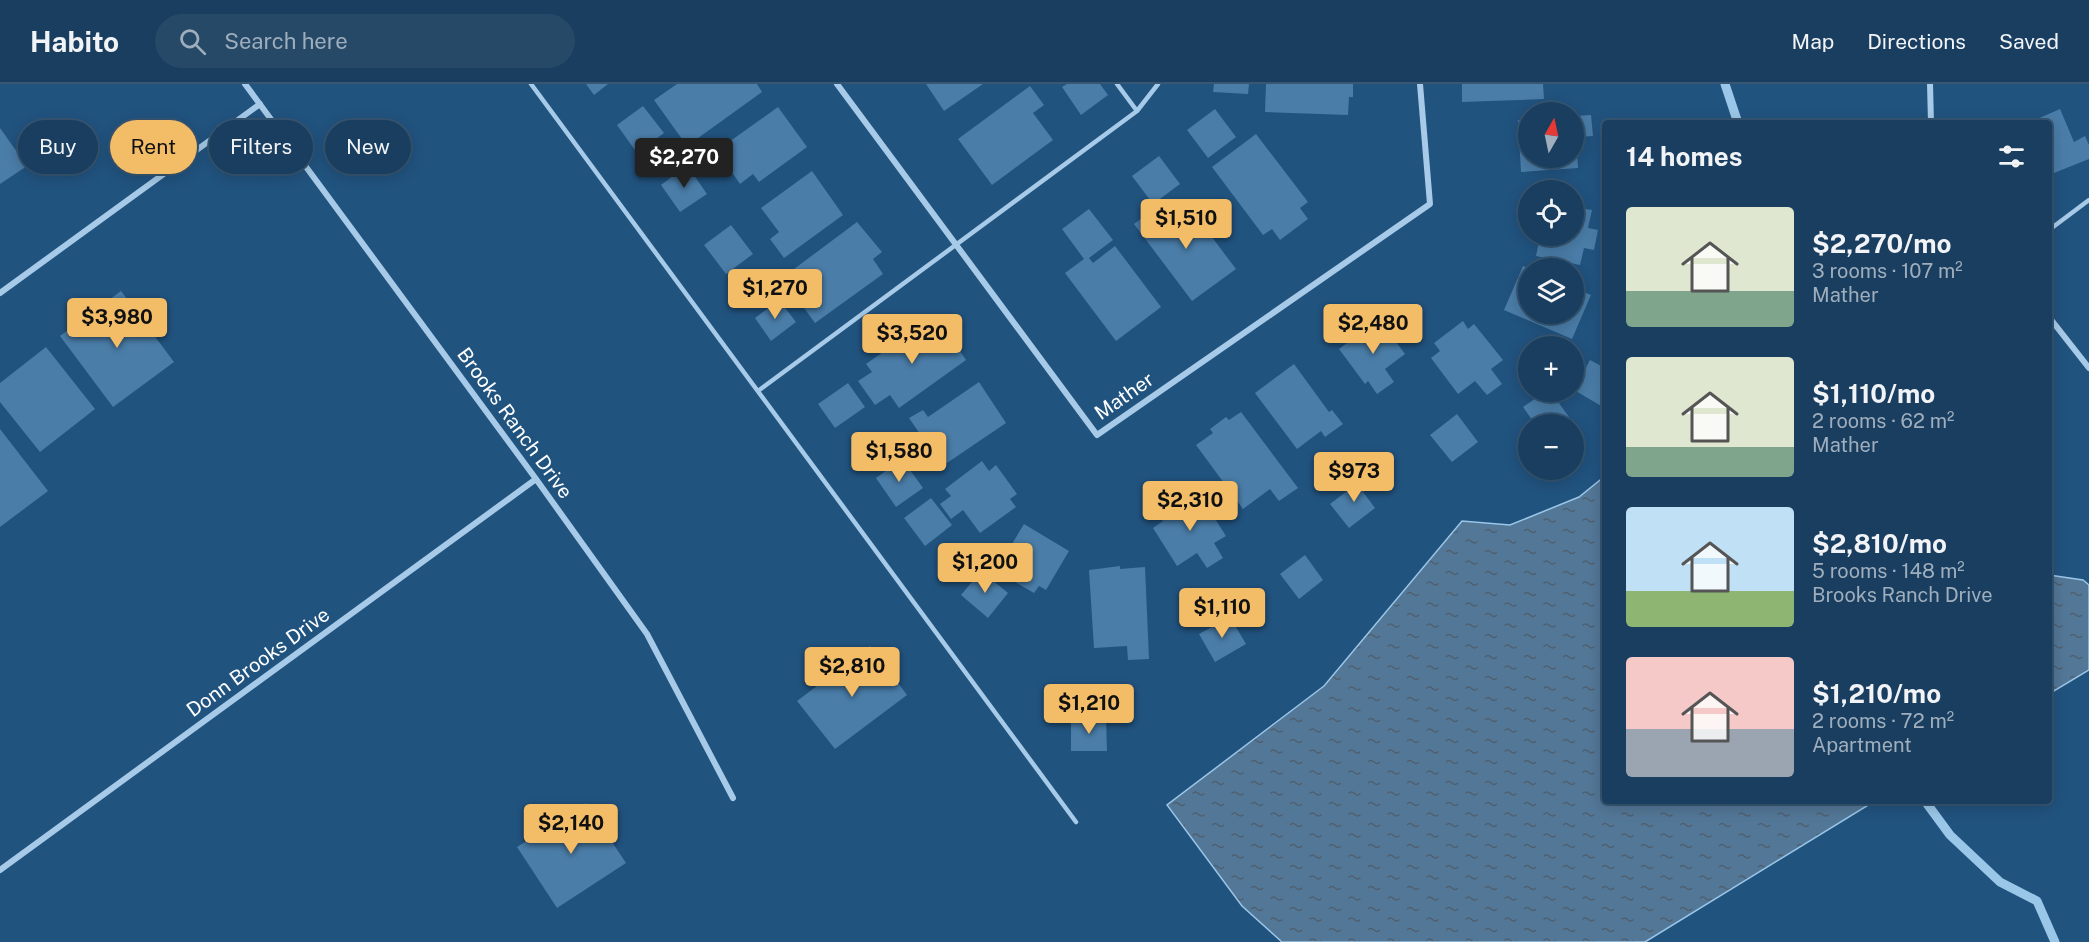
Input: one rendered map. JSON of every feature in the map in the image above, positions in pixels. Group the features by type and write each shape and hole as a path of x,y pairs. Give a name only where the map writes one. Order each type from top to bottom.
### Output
{"street":[{"name":"Brooks Ranch Drive","path":"245,84 536,479 647,634 733,798"},
{"name":"Mather","path":"837,84 1097,435 1430,204 1420,84"},
{"path":"1930,84 1931,120"},
{"path":"0,293 260,104"},
{"path":"2052,321 2089,368"},
{"name":"Donn Brooks Drive","path":"0,870 536,479"}],"lane":[{"path":"531,84 1076,822"},
{"path":"1117,84 1137,111"},
{"path":"758,390 1137,111 1158,84"},
{"path":"2052,228 2089,200"}],"water":[{"path":"1602,478 1602,804 1870,804 1645,942 1282,942 1242,906 1167,805 1324,686 1462,521 1510,525 1579,497"},
{"path":"2052,575 2083,580 2089,585 2089,670 2052,692"}],"building":[{"path":"586,84 608,84 594,95"},
{"path":"677,84 757,84 762,92 687,146 654,100"},
{"path":"926,84 983,84 944,111"},
{"path":"1067,84 1100,84 1108,95 1081,115 1062,87"},
{"path":"1214,84 1249,84 1248,94 1213,92"},
{"path":"1266,84 1353,84 1353,97 1349,97 1348,115 1265,112"},
{"path":"1462,84 1543,84 1544,99 1462,102"},
{"path":"1030,86 1044,105 1033,113 1053,140 992,185 958,139"},
{"path":"643,106 664,133 637,153 617,125"},
{"path":"778,107 807,147 759,182 753,174 740,184 727,165 730,163 719,149"},
{"path":"1215,109 1236,137 1208,158 1187,130"},
{"path":"2060,109 2074,142 2085,136 2089,145 2089,159 2052,174 2052,120 2035,120"},
{"path":"1584,115 1591,115 1593,136 1584,137"},
{"path":"0,128 18,153 18,172 0,184"},
{"path":"1256,134 1308,202 1300,208 1308,219 1280,240 1272,229 1263,235 1212,167"},
{"path":"1159,156 1180,184 1153,204 1132,176"},
{"path":"687,165 707,194 680,212 661,185"},
{"path":"1521,168 1578,168 1521,172"},
{"path":"812,171 843,215 784,258 770,239 779,232 761,208"},
{"path":"1187,204 1236,269 1192,301 1134,224 1153,210 1162,223"},
{"path":"1089,209 1113,240 1089,258 1093,263 1115,246 1161,307 1116,341 1065,273 1084,259 1062,229"},
{"path":"1584,209 1592,210 1588,228 1598,230 1594,250 1584,248 1582,258 1536,256 1538,246 1584,246"},
{"path":"857,222 882,252 873,259 883,274 815,323 782,278"},
{"path":"731,225 753,254 726,274 704,245"},
{"path":"1518,278 1518,316 1504,310"},
{"path":"121,291 174,362 113,407 60,336"},
{"path":"1584,292 1591,295 1584,311"},
{"path":"779,300 796,322 771,341 755,318"},
{"path":"931,318 943,335 947,332 966,360 899,408 890,395 875,405 858,381 872,372 866,364"},
{"path":"1379,319 1405,354 1385,369 1394,382 1377,394 1368,381 1365,384 1339,349"},
{"path":"1463,321 1468,329 1474,324 1503,360 1491,369 1502,384 1487,395 1475,381 1458,394 1431,358 1440,351 1434,343"},
{"path":"1537,324 1578,324 1573,336 1565,336"},
{"path":"46,347 95,409 40,452 0,402 0,383"},
{"path":"1590,360 1602,366 1602,406 1584,396 1584,371"},
{"path":"1294,364 1329,412 1332,410 1343,424 1325,437 1321,431 1297,449 1255,393"},
{"path":"979,382 1006,423 947,463 927,433 922,437 909,418 923,410 928,417"},
{"path":"848,383 865,407 835,428 818,404"},
{"path":"1530,402 1558,402 1567,414 1528,414 1523,407"},
{"path":"1241,412 1298,488 1279,501 1270,489 1243,509 1196,445 1213,433 1210,429 1226,417 1229,420"},
{"path":"1457,414 1478,442 1452,462 1430,435"},
{"path":"0,429 48,491 0,527"},
{"path":"902,459 923,488 896,507 876,478"},
{"path":"982,461 989,471 996,465 1017,494 1010,499 1016,507 980,533 963,510 951,519 940,504 951,496 945,489"},
{"path":"1362,476 1370,488 1363,492 1375,508 1349,528 1330,504"},
{"path":"1189,496 1193,502 1201,497 1226,536 1214,543 1223,558 1207,568 1197,553 1177,566 1153,528 1163,521 1159,516"},
{"path":"931,498 952,525 925,546 904,518"},
{"path":"1024,524 1069,551 1046,590 1039,586 1034,593 1015,582 1020,573 1001,562"},
{"path":"1305,555 1323,580 1299,599 1280,574"},
{"path":"1120,566 1120,569 1145,567 1149,659 1128,660 1127,646 1094,648 1089,570"},
{"path":"981,571 1008,593 988,618 961,595"},
{"path":"1230,617 1246,644 1215,662 1199,634"},
{"path":"870,646 907,695 835,749 797,701"},
{"path":"1106,717 1107,751 1071,751 1071,720 1098,720 1098,718"},
{"path":"586,803 626,863 557,908 517,847"}],"waterway":[{"path":"1725,84 1737,120"},
{"path":"1927,804 1950,835 2000,882 2037,901 2055,942"}]}
